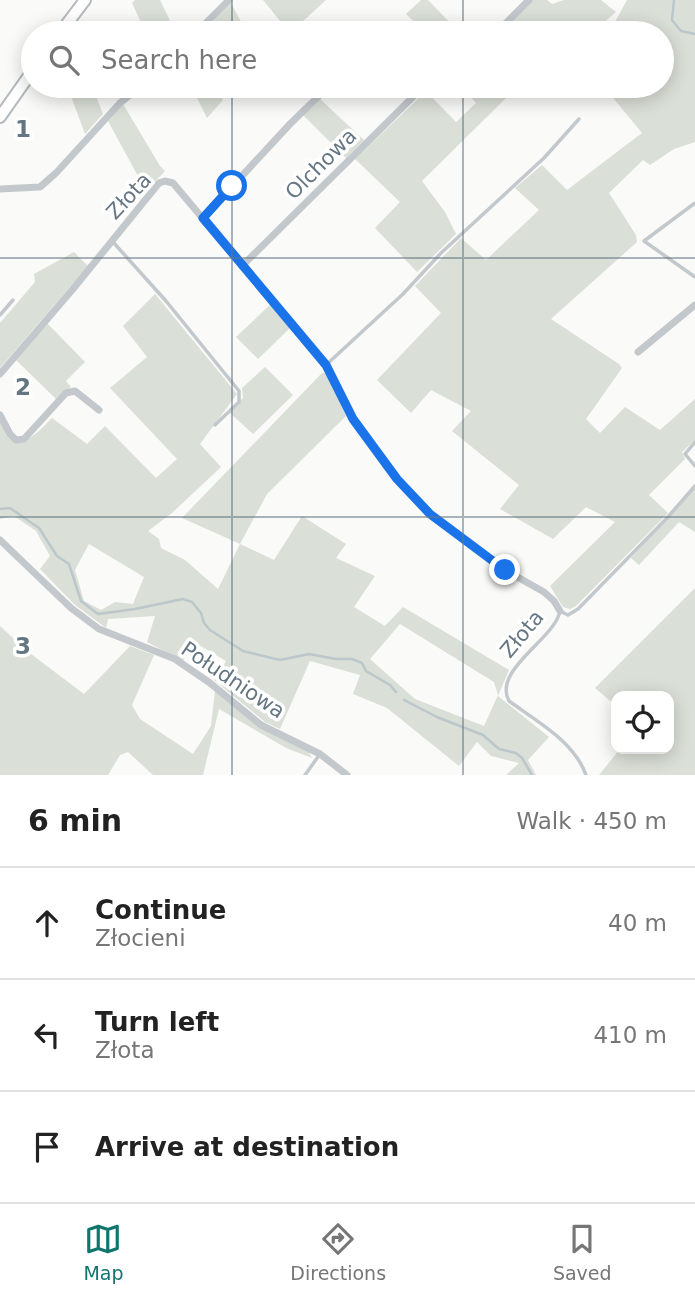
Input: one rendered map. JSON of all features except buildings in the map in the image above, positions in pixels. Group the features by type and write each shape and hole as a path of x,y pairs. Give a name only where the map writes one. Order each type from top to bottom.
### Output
{"main road":[{"path":"69,21 85,0"},
{"path":"0,117 21,87"}],"street":[{"path":"208,21 229,0"},
{"path":"508,21 529,0"},
{"path":"0,189 40,187 126,98"},
{"path":"203,218 317,98"},
{"name":"Olchowa","path":"242,266 412,98"},
{"name":"Złota","path":"0,373 159,183 173,183 326,365 353,419 397,479 430,514 505,570 544,592 560,611"},
{"path":"638,352 695,305"},
{"path":"0,415 16,440 24,439 66,393 75,391 99,410"},
{"name":"Południowa","path":"0,540 71,608 99,629 175,659 261,724 320,754 347,775"}],"lane":[{"path":"326,365 404,294 441,253 544,158 579,119"},
{"path":"695,203 644,241 695,277"},
{"path":"111,241 166,301 239,391 239,402 215,425"},
{"path":"0,315 13,300"},
{"path":"695,442 685,454 695,466"},
{"path":"560,611 568,615 578,609 695,486"},
{"name":"Złota","path":"560,611 558,621 510,677 505,686 505,694 509,701 572,750 582,763 586,775"},
{"path":"305,775 320,754"}],"shaded area":[{"path":"135,0 160,0 170,21 140,21 132,3"},
{"path":"263,0 326,0 303,21 280,21"},
{"path":"421,0 428,0 448,21 413,21 406,14"},
{"path":"533,0 547,0 552,4 564,0 601,0 616,12 606,21 511,21"},
{"path":"627,0 695,0 695,142 674,149 650,165 643,160 609,193 636,235 637,242 551,319 622,368 586,419 600,433 625,407 660,430 695,399 695,440 682,452 685,459 649,495 668,513 570,609 563,607 550,586 615,522 586,507 553,539 500,509 519,485 452,431 471,411 431,390 411,413 377,380 441,313 415,286 461,238 486,260 539,210 515,188 542,165 567,190 642,133 613,98 674,98 674,21 616,20"},
{"path":"231,3 241,21 215,21"},
{"path":"72,98 97,98 103,114 85,134"},
{"path":"197,98 222,98 223,100 207,118"},
{"path":"419,98 433,98 456,122 476,103 472,98 506,98 422,181 445,212 456,234 417,272 375,228 400,202 355,159"},
{"path":"320,99 364,140 346,158 303,115"},
{"path":"123,104 165,171 146,191 108,121"},
{"path":"74,252 88,266 0,368 0,323 35,282 34,274"},
{"path":"155,294 237,394 200,444 221,467 172,513 148,531 159,539 161,548 185,560 218,589 240,544 274,560 302,516 346,544 336,558 375,576 354,607 385,626 403,607 509,670 498,696 549,737 528,760 536,775 506,775 519,763 491,756 477,742 459,766 387,708 353,694 360,675 310,661 280,729 265,722 214,680 226,661 194,642 183,661 147,642 155,616 108,619 106,628 75,605 40,569 50,556 36,531 14,516 0,519 0,421 9,438 16,443 32,437 52,418 87,444 105,426 156,478 177,459 110,388 147,357 123,326","holes":["89,544 144,577 133,604 115,602 101,610 84,601 75,570","400,624 494,682 498,695 484,726 415,699 370,659"]},
{"path":"271,304 290,328 258,359 236,337"},
{"path":"47,323 85,362 66,381 71,387 56,399 16,360"},
{"path":"265,367 293,395 253,434 230,413 243,398 242,388"},
{"path":"322,373 328,373 346,416 267,494 240,544 182,518"},
{"path":"695,487 695,532 679,522 639,565 631,558"},
{"path":"695,588 695,775 599,775 616,754 674,754 674,691 611,691 611,702 595,688"},
{"path":"0,626 27,651 84,694 130,646 154,655 132,705 140,719 193,754 211,726 215,691 308,751 312,758 286,748 219,709 203,775 153,775 128,752 120,755 108,775 0,775"}],"waterway":[{"path":"673,21 674,0"},
{"path":"674,22 681,31 695,34"},
{"path":"0,509 10,508 39,528 57,556 69,564 81,601 98,614 183,599 192,602 210,630 243,651 280,660 309,654 352,659 362,663 366,671 390,685 396,692"},
{"path":"404,700 437,717 483,735 499,749 516,753 532,775"}],"route":[{"path":"232,186 203,218 326,365 353,419 397,479 430,514 505,570"}]}
